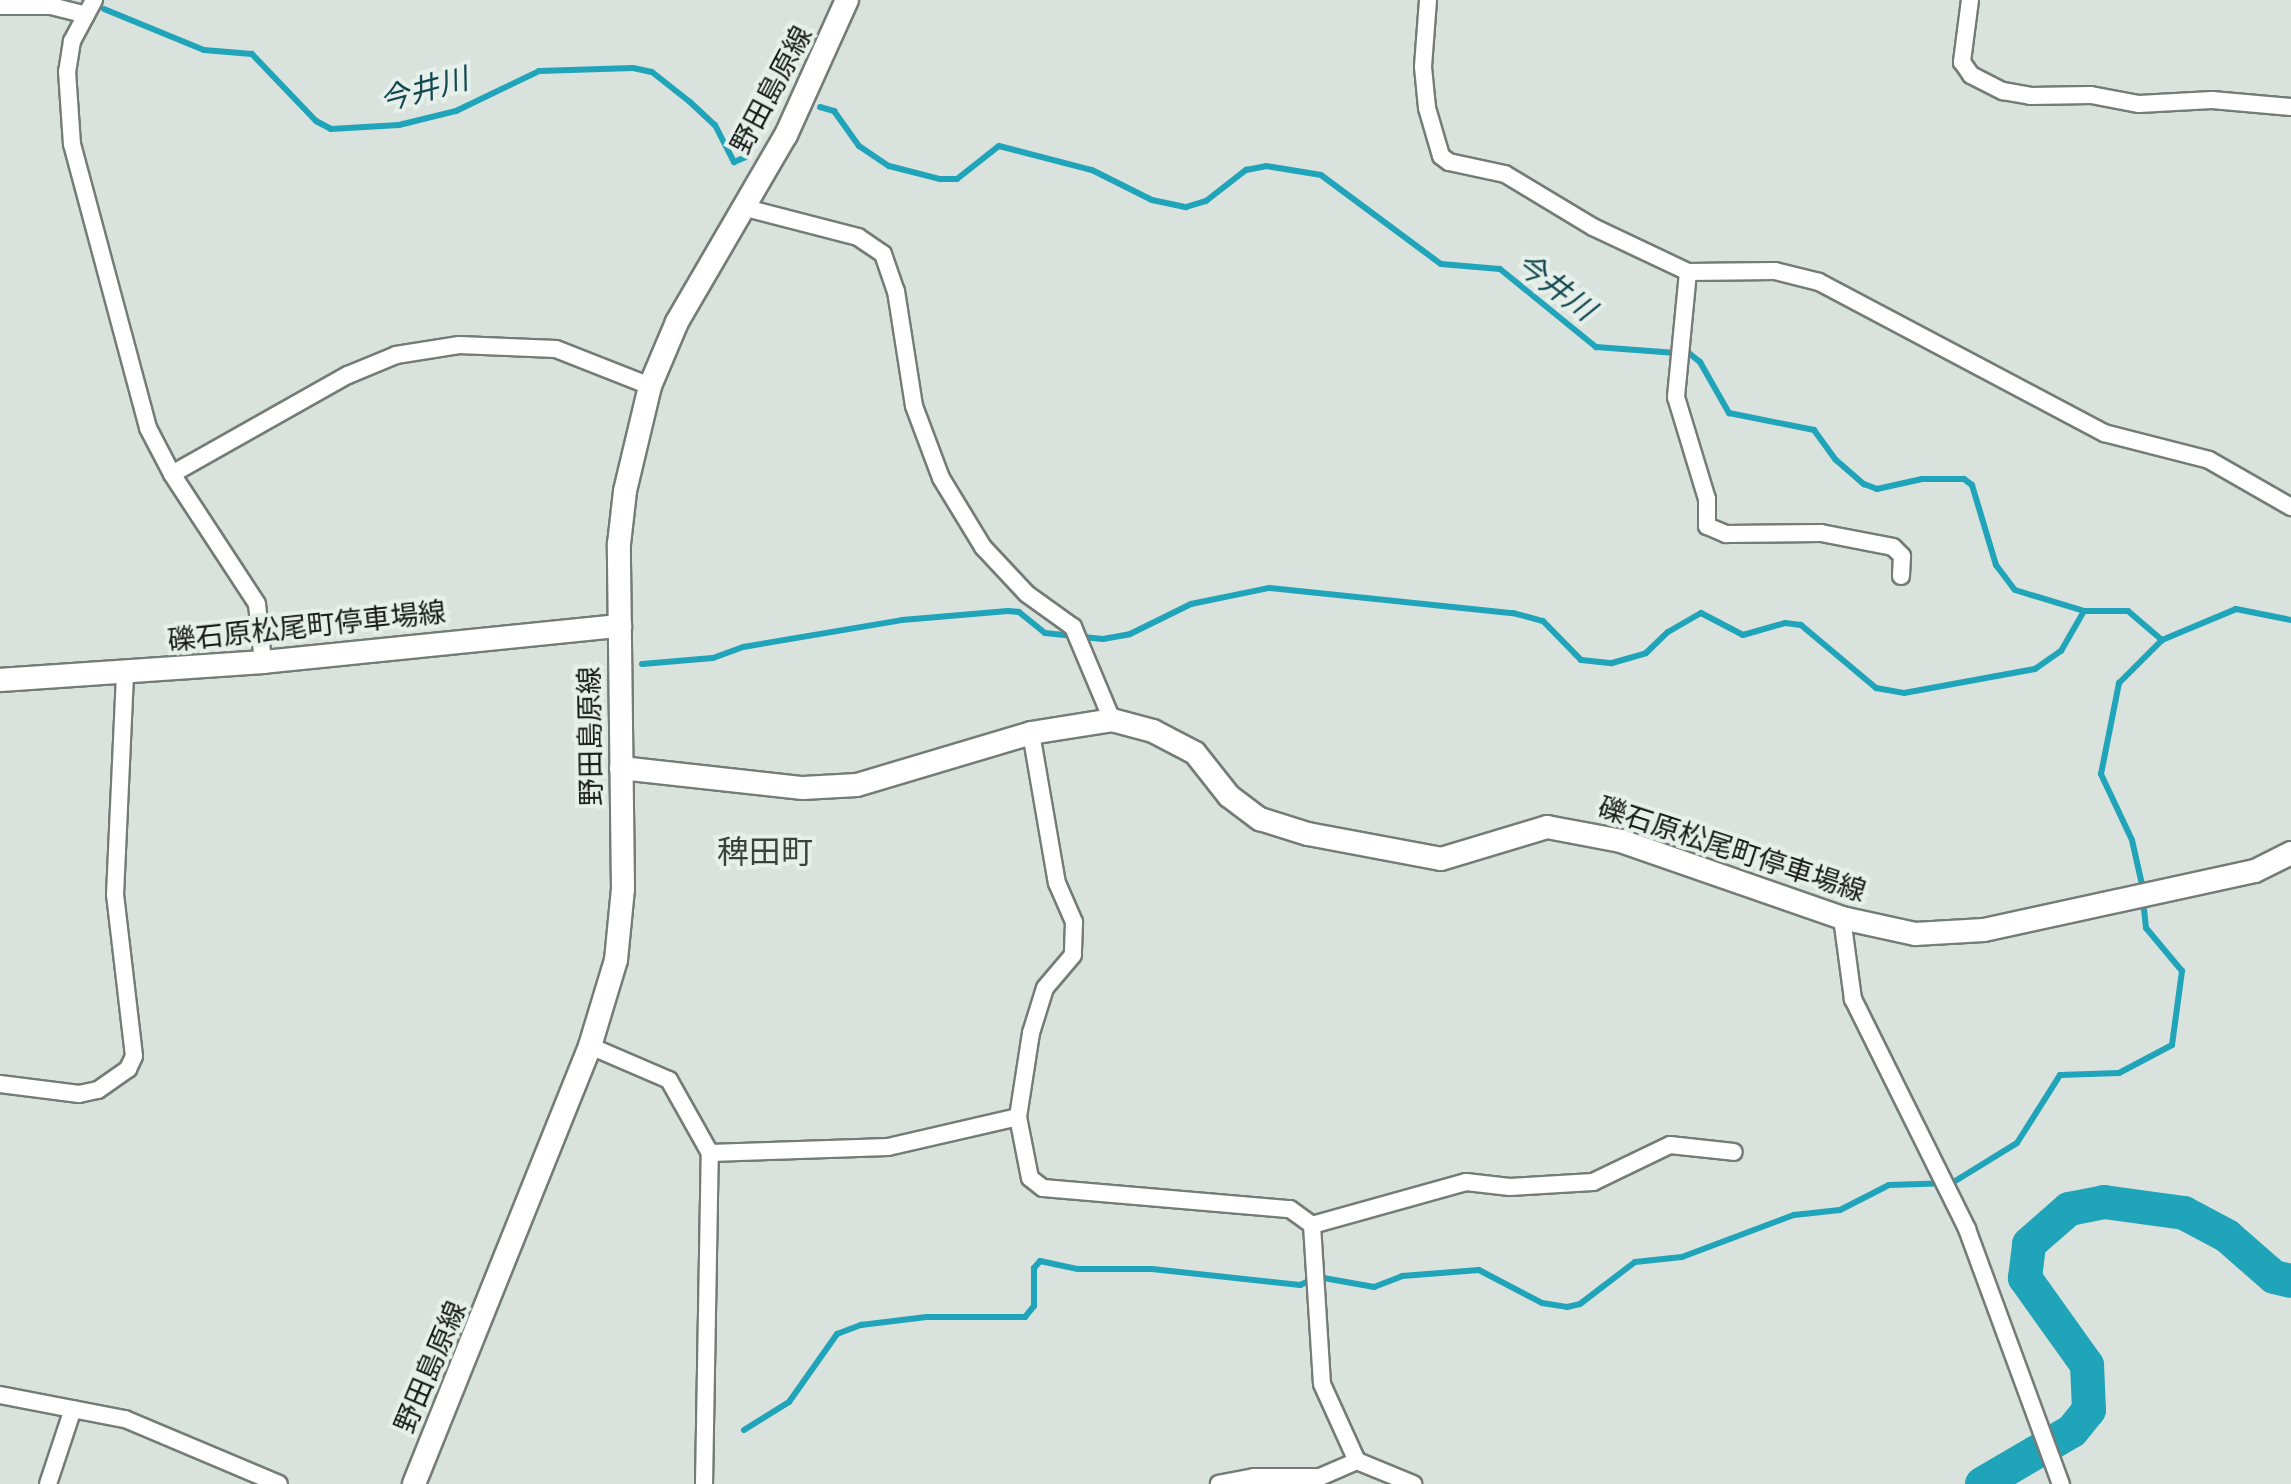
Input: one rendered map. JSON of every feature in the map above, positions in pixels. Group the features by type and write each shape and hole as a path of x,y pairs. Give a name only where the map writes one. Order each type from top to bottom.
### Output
{"main road":[{"name":"野田島原線","path":"414,1484 590,1046 620,933 620,626 625,491 650,386 677,322 786,135 847,0"},
{"name":"礫石原松尾町停車場線","path":"0,680 125,674 263,662 620,626"},
{"name":"礫石原松尾町停車場線","path":"621,768 803,788 857,785 1031,733 1112,720 1153,731 1195,753 1229,796 1260,819 1308,834 1441,859 1547,827 1621,841 1842,918 1915,934 1950,934 2255,871 2291,853"}],"street":[{"path":"1428,0 1424,81 1441,156 1505,174 1593,227 1688,272 1775,271 1819,282 2104,433 2209,460 2291,507"},
{"path":"1970,0 1962,62 1971,75 2003,91 2030,96 2091,95 2153,104 2212,100 2291,107"},
{"path":"0,6 90,8 72,41 67,71 72,144 148,428 172,474 257,604 263,662"},
{"path":"742,207 858,237 883,254 896,291 914,406 941,478 983,547 1027,594 1073,627 1085,646 1112,720"},
{"path":"1688,272 1676,397 1707,499 1706,521 1711,530 1796,530 1893,547 1902,556 1901,576"},
{"path":"172,474 348,375 396,355 459,345 556,349 650,386"},
{"path":"0,1084 88,1092 115,1080 134,1056 115,895 125,674"},
{"path":"1031,733 1057,883 1074,922 1073,955 1045,988 1031,1033 1018,1117 1030,1178 1043,1188 1290,1209 1312,1225"},
{"path":"1842,918 1853,999 1997,1304 2061,1484"},
{"path":"590,1046 669,1080 710,1153 704,1484"},
{"path":"710,1153 888,1147 1018,1117"},
{"path":"1312,1225 1466,1182 1510,1187 1593,1182 1670,1145 1734,1152"},
{"path":"1312,1225 1312,1279 1322,1384 1357,1461 1413,1484"},
{"path":"0,1395 125,1419 279,1484"},
{"path":"48,1484 73,1409"},
{"path":"1219,1484 1254,1477 1320,1477 1357,1461"}],"waterway":[{"name":"今井川","path":"104,9 204,50 252,54 316,121 331,129 399,125 456,111 539,71 633,68 652,72 715,125 734,162 746,157"},
{"name":"今井川","path":"820,107 834,111 859,146 889,166 940,179 957,179 999,146 1092,170 1152,200 1186,207 1206,201 1246,170 1266,166 1321,175 1441,264 1500,269 1596,347 1690,354 1700,362 1729,413 1814,430 1836,460 1864,484 1877,489 1922,479 1964,479 1972,485 1996,565 2015,590 2084,611 2128,611 2162,640 2236,609 2291,620"},
{"path":"642,664 713,658 743,647 902,620 1008,611 1019,612 1045,633 1103,639 1130,634 1191,604 1269,588 1513,613 1543,621 1581,660 1612,663 1646,653 1668,632 1701,613 1743,635 1785,623 1801,625 1876,688 1904,693 2035,669 2061,651 2084,611"},
{"path":"2143,889 2132,840 2101,774 2119,683 2162,640"},
{"path":"744,1430 789,1402 837,1334 861,1325 927,1317 1025,1317 1034,1306 1034,1268 1040,1261 1078,1269 1152,1269 1300,1285 1318,1277 1374,1287 1402,1276 1479,1270 1542,1303 1567,1307 1580,1304 1635,1262 1682,1257 1794,1215 1840,1210 1889,1185 1952,1183 2017,1143 2060,1075 2119,1073 2172,1045 2182,971 2146,928 2143,900"},
{"path":"1982,1484 2072,1431 2089,1410 2087,1365 2025,1278 2029,1244 2069,1209 2104,1202 2184,1213 2227,1236 2274,1277 2291,1281"}],"district":[{"name":"稗田町","path":"765,852"}]}
